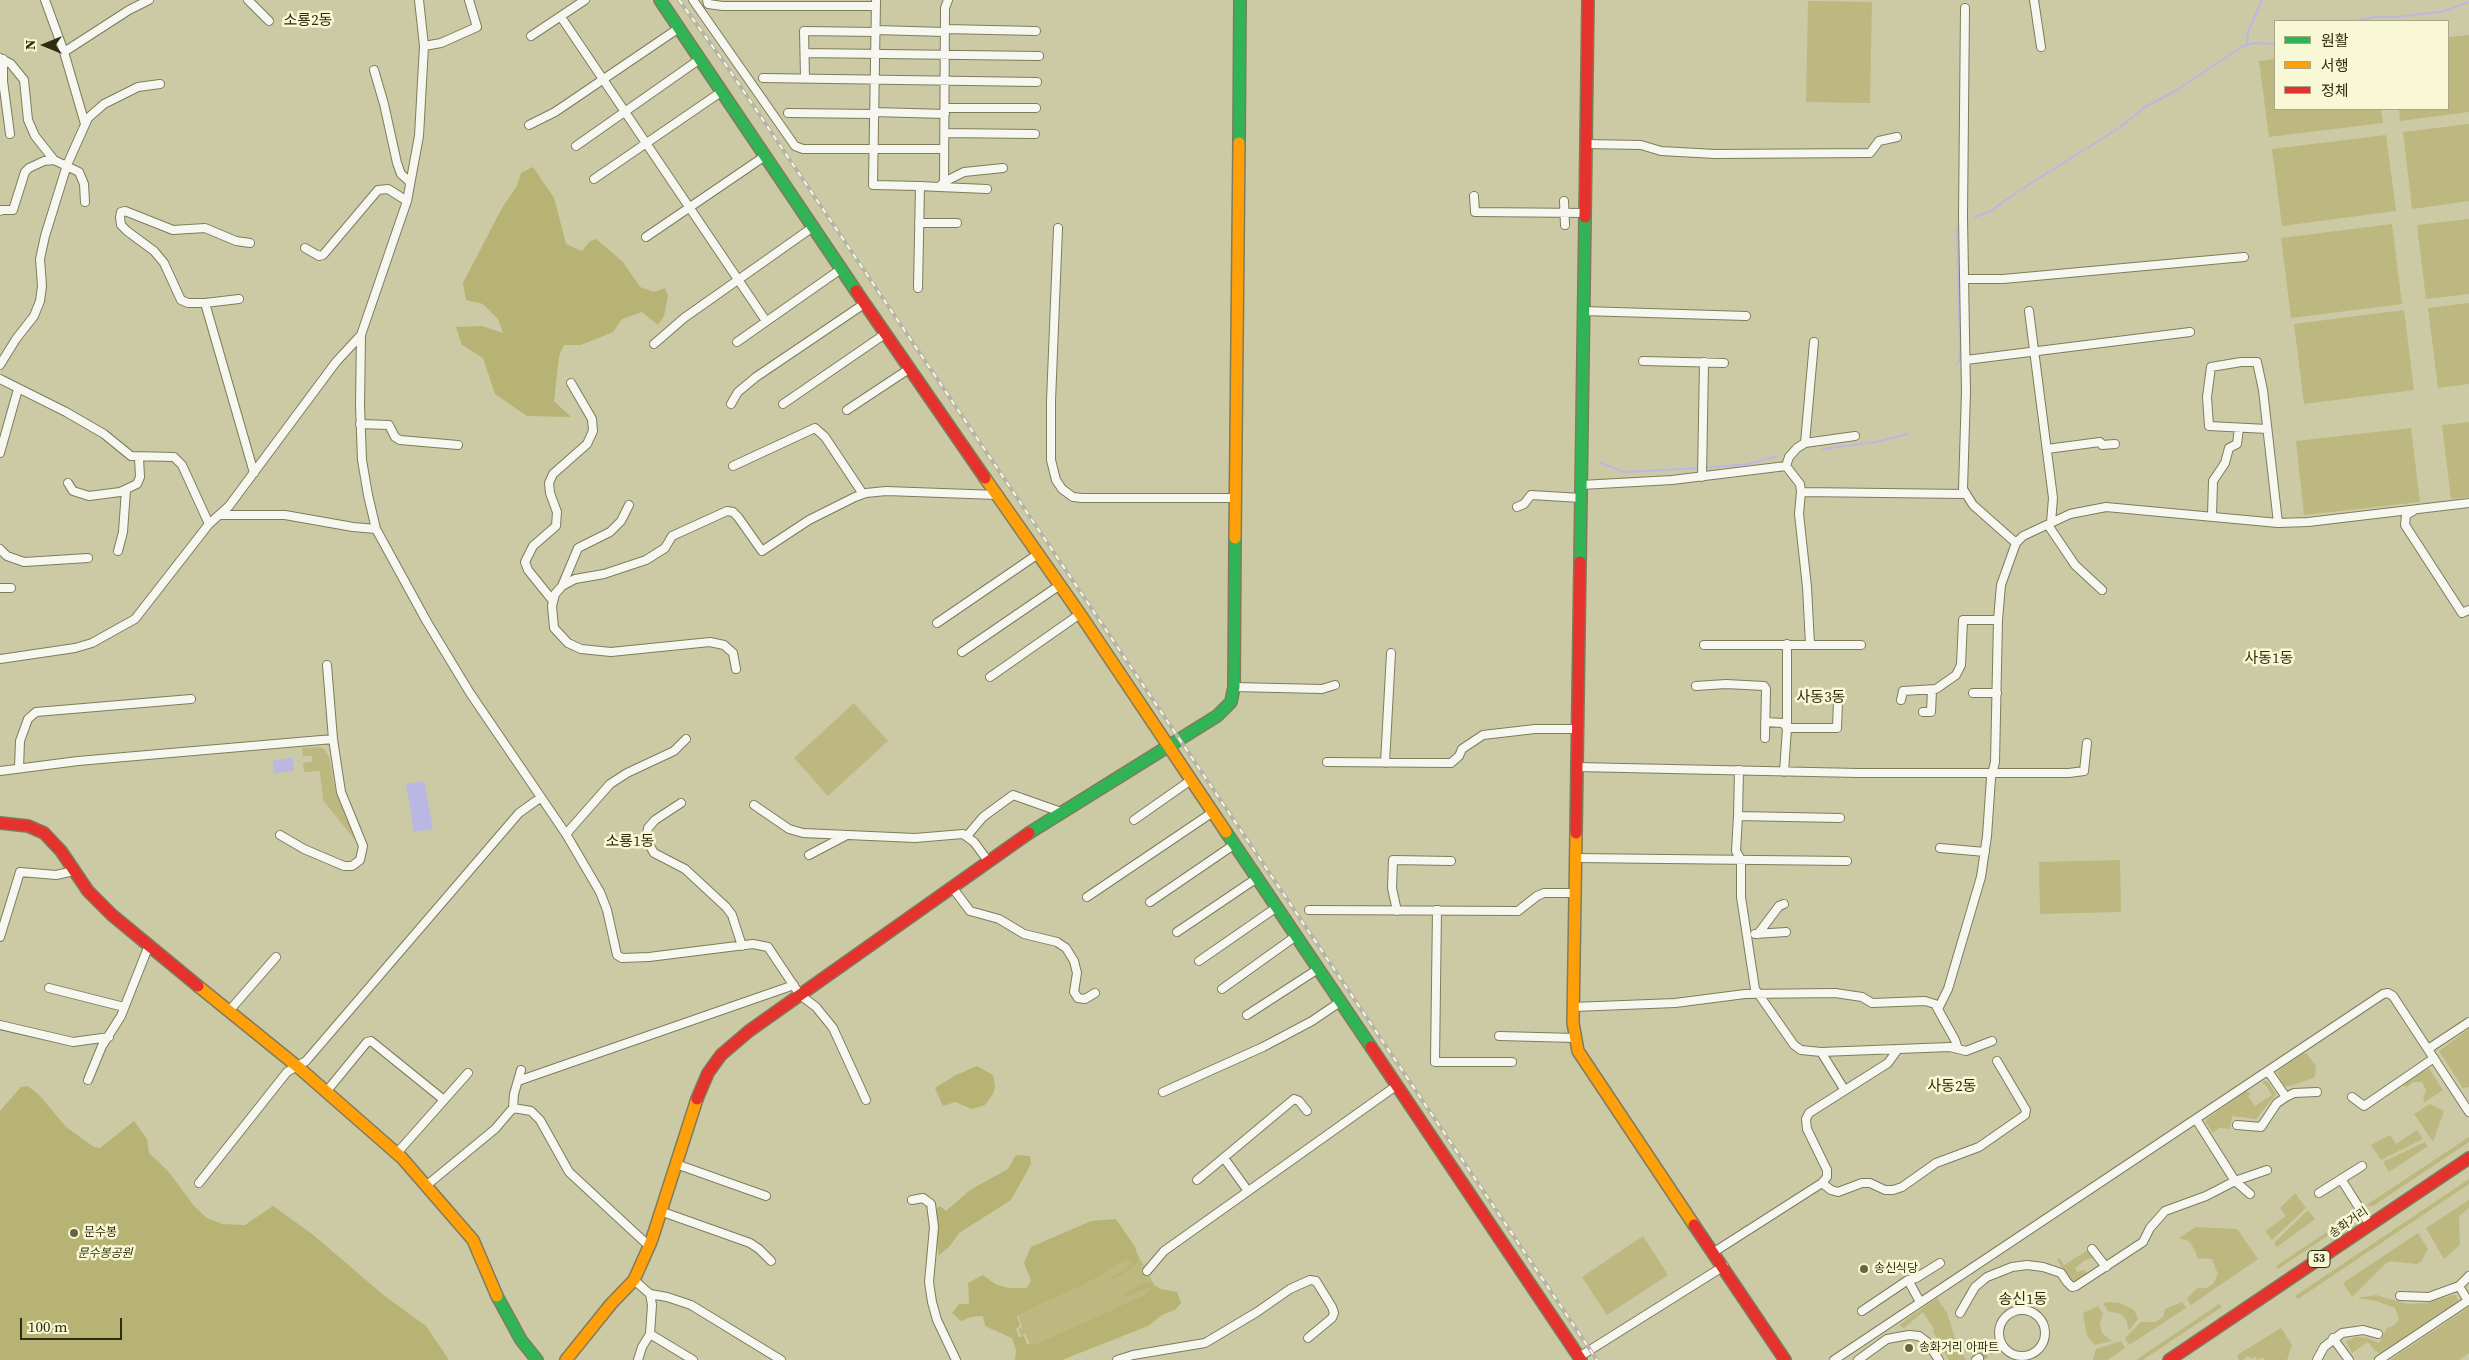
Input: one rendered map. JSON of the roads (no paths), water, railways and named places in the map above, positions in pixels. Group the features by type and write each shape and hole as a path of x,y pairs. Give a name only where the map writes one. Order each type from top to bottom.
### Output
{"street":[{"path":"45,0 64,52 85,124"},
{"path":"64,52 129,10 149,0"},
{"path":"248,0 269,21"},
{"path":"419,0 424,46 419,136 407,201 381,270 361,335 360,424 362,460 376,528 432,630 540,798 566,834 600,892 608,910 614,948 617,955 622,958 753,944 768,947 797,990 816,1007 833,1028 866,1100"},
{"path":"424,46 441,43 477,27 469,0"},
{"path":"532,36 585,0"},
{"path":"660,0 864,304 1080,614 1580,1358 1724,1266"},
{"path":"693,0 795,146 803,149 944,149"},
{"path":"706,0 708,4 723,6 876,3 874,185 920,186 941,184 987,188"},
{"path":"941,184 945,132 945,8 948,0"},
{"path":"566,1360 611,1304 634,1280 649,1246 699,1094 708,1073 721,1055 797,990 1061,812 1224,710 1232,702 1234,687 1240,0"},
{"path":"1588,0 1573,1007 1576,1038 1578,1051 1584,1061 1724,1266 1785,1360"},
{"path":"2034,0 2041,47"},
{"path":"1965,8 1963,218 1966,360 1963,481 1965,494 1973,505 2016,543"},
{"path":"561,17 766,321"},
{"path":"529,126 603,80 679,28"},
{"path":"805,78 804,31 1036,30"},
{"path":"805,52 1039,56"},
{"path":"1,58 10,134"},
{"path":"1,58 11,64 24,80 28,120 35,136 54,160"},
{"path":"576,146 700,60"},
{"path":"374,70 384,104 397,163 401,174 410,182"},
{"path":"763,78 1037,82"},
{"path":"0,365 16,339 34,316 40,301 42,286 40,259 44,236 67,165 88,118 104,104 138,86 160,84"},
{"path":"594,179 722,92"},
{"path":"788,113 874,113 1036,108"},
{"path":"945,132 1035,134"},
{"path":"1586,144 1641,145 1661,152 1715,154 1870,153 1879,141 1897,137"},
{"path":"646,237 765,156"},
{"path":"0,212 0,210 13,210 25,172 28,168 44,161 54,160 79,172 84,184 85,202"},
{"path":"941,184 964,172 1002,168"},
{"path":"918,288 920,186"},
{"path":"305,248 319,256 323,255 378,190 388,189 407,201"},
{"path":"1474,196 1473,212 1584,213"},
{"path":"1564,201 1566,225"},
{"path":"239,299 205,303 188,303 181,300 164,263 154,251 121,225 122,212 125,211 173,230 205,228 236,241 250,243"},
{"path":"919,223 957,223"},
{"path":"654,344 684,318 812,227"},
{"path":"1058,228 1051,460 1056,480 1062,489 1073,497 1082,498 1236,498"},
{"path":"1965,279 2021,277 2244,257"},
{"path":"737,342 841,269"},
{"path":"205,303 254,473"},
{"path":"731,404 738,392 756,377 864,304"},
{"path":"1583,311 1746,316"},
{"path":"2029,311 2053,498 2049,524 2075,566 2102,590"},
{"path":"1966,360 2190,332"},
{"path":"783,404 885,334"},
{"path":"0,660 75,648 92,643 135,619 154,598 209,524 230,506 336,362 361,335"},
{"path":"1805,443 1814,342"},
{"path":"1643,362 1724,362"},
{"path":"1702,471 1704,362"},
{"path":"2267,429 2209,426 2207,397 2211,367 2242,362 2257,362 2267,429 2278,523"},
{"path":"847,410 909,369"},
{"path":"0,379 66,412 104,434 131,456 139,458 167,456 174,458 182,465 209,524"},
{"path":"553,601 528,570 525,562 533,546 556,526 557,512 550,493 549,483 552,474 588,444 593,431 589,412 571,383"},
{"path":"0,453 18,389"},
{"path":"360,424 389,425 394,437 400,440 458,445"},
{"path":"734,466 815,428 825,438 863,494"},
{"path":"2212,516 2214,481 2225,463 2229,448 2238,444 2239,428"},
{"path":"1786,466 1789,458 1797,448 1805,443 1856,436"},
{"path":"2047,449 2100,442 2102,445 2115,444"},
{"path":"68,482 74,491 89,496 126,490 137,484 140,477 139,458"},
{"path":"1581,485 1702,471 1786,466"},
{"path":"1786,466 1800,484 1799,514 1808,587 1810,644"},
{"path":"118,552 123,532 126,490"},
{"path":"562,586 575,579 604,574 646,560 666,548 672,536 727,511 733,512 738,517 762,551 809,520 863,494 886,491 997,495"},
{"path":"1801,492 1965,494"},
{"path":"1517,507 1524,504 1531,495 1581,498"},
{"path":"1938,1009 1948,989 1981,877 1991,778 1994,771 1998,620 2002,585 2016,543 2023,536 2077,512 2106,506 2278,523 2308,522 2469,502"},
{"path":"629,505 628,511 610,532 578,548 562,586 555,594 553,601 554,628 568,643 581,649 611,652 710,642 724,645 733,653 736,669"},
{"path":"2415,510 2406,515 2405,525 2462,613 2469,610"},
{"path":"220,514 308,517 353,527 376,528"},
{"path":"0,549 7,556 24,562 88,558"},
{"path":"937,623 1038,554"},
{"path":"962,652 1060,585"},
{"path":"0,588 11,588"},
{"path":"990,677 1080,614"},
{"path":"1901,700 1903,691 1932,690 1956,675 1960,665 1963,620 1998,620"},
{"path":"1784,772 1787,728 1787,644"},
{"path":"1704,645 1861,645"},
{"path":"1385,763 1391,653"},
{"path":"280,835 304,849 344,866 352,866 360,860 362,846 341,792 333,739 327,664"},
{"path":"1696,686 1726,684 1764,686 1766,689 1765,738"},
{"path":"1234,687 1322,689 1335,685"},
{"path":"1923,712 1931,712 1932,690"},
{"path":"1973,694 1997,693"},
{"path":"19,768 20,741 28,719 36,712 191,698"},
{"path":"1765,722 1782,723 1787,728 1837,728 1838,702"},
{"path":"1327,762 1451,763 1459,756 1462,748 1483,735 1534,729 1577,729"},
{"path":"0,771 78,761 333,739"},
{"path":"566,834 610,784 627,773 674,751 686,739"},
{"path":"1577,767 1784,772 2080,772 2084,771 2086,766 2087,744"},
{"path":"1739,770 1736,851 1741,860 1741,897 1752,982 1794,1045 1801,1050 1821,1052 1950,1046 1958,1049 1972,1050 1992,1040"},
{"path":"1134,820 1191,780"},
{"path":"967,836 983,817 1013,795 1061,812"},
{"path":"199,1183 287,1072 306,1061 439,902 519,813 540,798"},
{"path":"682,803 655,820 648,828 646,839 654,853 685,869 726,907 732,915 742,946"},
{"path":"754,805 789,829 803,834 849,834 915,838 946,835 967,836 988,862"},
{"path":"1087,897 1213,812"},
{"path":"1738,816 1840,818"},
{"path":"0,823 28,826 44,833 61,851 88,891 112,915 298,1067 397,1153 473,1240 499,1299 521,1340 537,1360"},
{"path":"809,855 849,834"},
{"path":"1150,902 1235,844"},
{"path":"1940,848 1985,852"},
{"path":"1575,858 1848,861"},
{"path":"1397,910 1392,888 1393,860 1451,861"},
{"path":"0,936 20,872 56,875 74,871"},
{"path":"1177,932 1257,878"},
{"path":"952,887 970,911 1000,919 1024,934 1057,942 1066,948 1074,961 1077,973 1074,992 1078,998 1085,999 1096,994"},
{"path":"1309,910 1518,911 1537,896 1544,893 1575,894"},
{"path":"1758,934 1779,906 1784,904"},
{"path":"1199,962 1277,907"},
{"path":"1437,910 1435,1062 1512,1062"},
{"path":"1746,936 1786,932"},
{"path":"1222,989 1296,936"},
{"path":"88,1080 124,1007 149,945"},
{"path":"229,1011 276,957"},
{"path":"1248,1015 1318,969"},
{"path":"49,988 124,1007"},
{"path":"518,1081 797,990"},
{"path":"1834,1360 2388,993 2393,996 2469,1112"},
{"path":"1573,1007 1675,1003 1722,996 1760,995 1835,994 1862,997 1872,1003 1925,1001 1935,1004 1958,1049"},
{"path":"1163,1092 1264,1047 1312,1021 1340,1002"},
{"path":"2428,1050 2469,1022"},
{"path":"0,1025 7,1025 74,1042 109,1036"},
{"path":"1499,1036 1576,1038"},
{"path":"326,1092 367,1042 371,1041 444,1100"},
{"path":"1714,1252 1822,1183 1827,1177 1827,1170 1807,1129 1806,1119 1809,1113 1844,1089 1888,1063 1898,1049"},
{"path":"1821,1052 1844,1089"},
{"path":"2352,1097 2364,1106 2434,1058"},
{"path":"1822,1183 1830,1190 1838,1192 1862,1183 1870,1183 1885,1190 1902,1187 1936,1164 1957,1157 1986,1142 2025,1115 2026,1110 1997,1061"},
{"path":"426,1185 495,1129 513,1108 514,1094 521,1070"},
{"path":"2268,1071 2286,1097"},
{"path":"397,1153 468,1073"},
{"path":"1147,1271 1164,1251 1396,1086"},
{"path":"2237,1125 2262,1127 2277,1103 2286,1097 2294,1093 2317,1092"},
{"path":"1197,1180 1294,1099 1307,1111"},
{"path":"513,1108 524,1109 536,1116 569,1172 649,1246"},
{"path":"2196,1120 2235,1181 2250,1194"},
{"path":"1224,1158 1248,1191"},
{"name":"송화거리","path":"2169,1360 2469,1158"},
{"path":"676,1164 766,1196"},
{"path":"2319,1193 2362,1166"},
{"path":"1960,1313 1975,1287 1987,1277 2012,1267 2027,1265 2043,1267 2061,1273 2072,1287 2106,1268 2143,1242 2150,1228 2165,1211 2206,1196 2235,1181 2267,1170"},
{"path":"2341,1179 2370,1225"},
{"path":"912,1200 923,1198 932,1204 934,1227 929,1282 932,1302 937,1320 956,1360"},
{"path":"660,1211 750,1243 759,1248 771,1261"},
{"path":"2092,1249 2106,1268"},
{"path":"1862,1311 1908,1280 1916,1278 1940,1262"},
{"path":"1979,1264 1987,1277"},
{"path":"2400,1296 2429,1297 2459,1286 2469,1276"},
{"path":"634,1280 650,1294 667,1297 691,1305 781,1360"},
{"path":"1118,1360 1133,1355 1205,1343 1257,1312 1290,1289 1310,1280 1316,1281 1334,1313 1332,1318 1308,1338"},
{"path":"1908,1280 1920,1302"},
{"path":"2379,1360 2469,1301 2459,1286"},
{"path":"638,1360 642,1347 650,1334 653,1320 650,1294"},
{"path":"2024,1309 2033,1312 2043,1322 2046,1332 2044,1341 2039,1349 2031,1355 2016,1355 1999,1345 2001,1324 2006,1316 2014,1311 2024,1309"},
{"path":"2317,1360 2324,1347 2333,1338 2342,1333 2354,1330 2378,1334"},
{"path":"650,1334 692,1360"},
{"path":"1858,1360 1873,1347 1898,1335 1919,1336 1934,1350 1939,1360"},
{"path":"1868,1337 1873,1347"},
{"path":"2333,1338 2349,1360"}],"water":[{"path":"293,758 294,771 273,773 273,760"},
{"path":"424,781 433,829 414,832 406,784"}],"waterway":[{"path":"2247,45 2248,32 2262,0"},
{"path":"2359,20 2441,12 2469,2"},
{"path":"1975,217 1991,211 2017,192 2119,128 2145,107 2175,91 2243,46 2254,43 2274,44"},
{"path":"1956,365 1959,361 1960,349 1957,231 1959,224"},
{"path":"1823,449 1876,442 1907,434"},
{"path":"1704,468 1747,464 1778,456"},
{"path":"1601,463 1624,472 1700,468"}],"tunnel":[{"path":"1979,1358 1996,1347"}],"railway":[{"path":"679,0 726,65 1597,1360"}],"place":[{"name":"문수봉","path":"74,1233"},
{"name":"송신식당","path":"1864,1269"},
{"name":"송화거리 아파트","path":"1909,1348"}],"district":[{"name":"소룡2동","path":"308,21"},
{"name":"사동1동","path":"2269,659"},
{"name":"사동3동","path":"1821,698"},
{"name":"소룡1동","path":"630,842"},
{"name":"사동2동","path":"1952,1087"},
{"name":"송신1동","path":"2023,1300"}],"park label":[{"name":"문수봉공원","path":"105,1254"}]}
